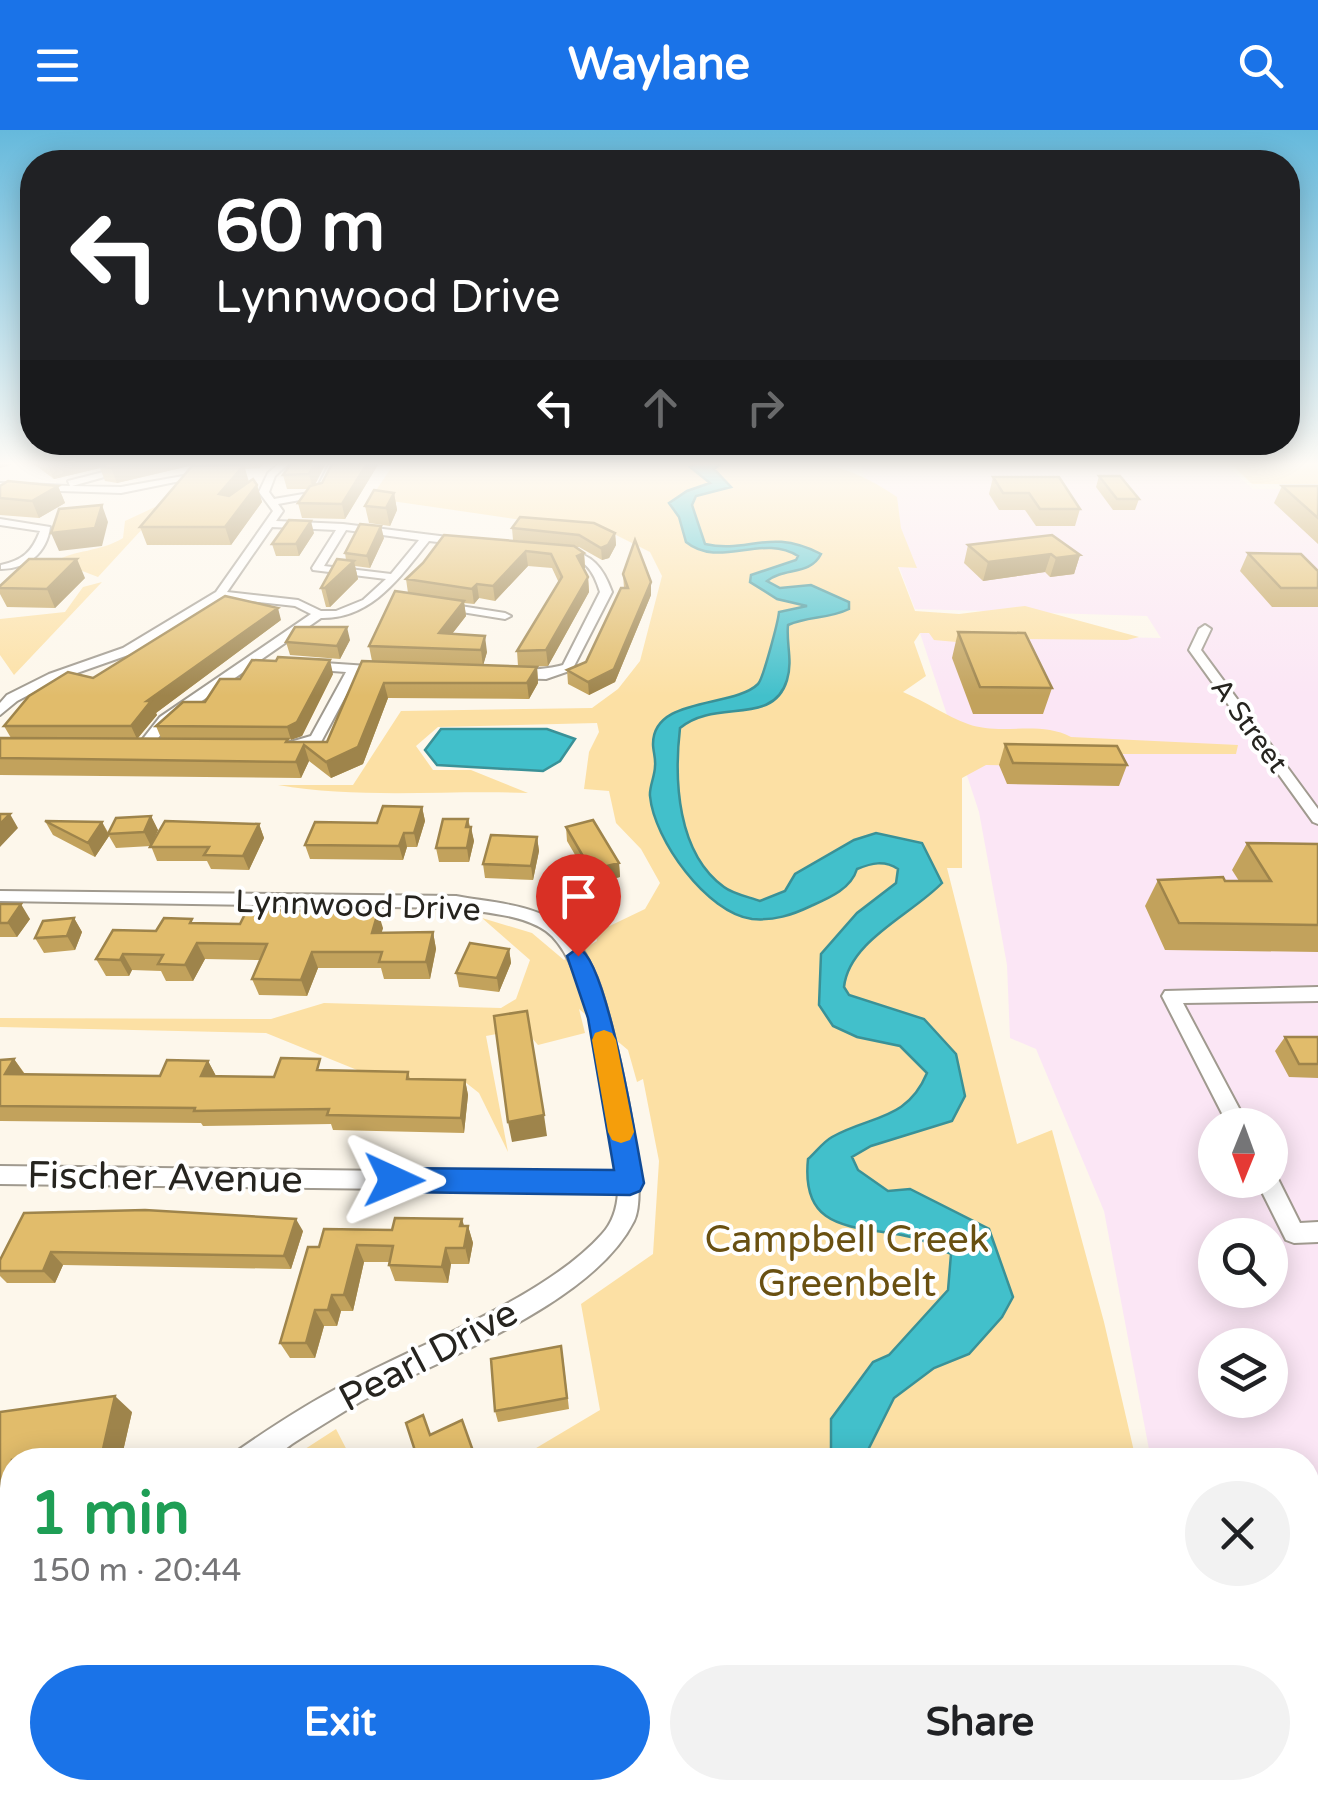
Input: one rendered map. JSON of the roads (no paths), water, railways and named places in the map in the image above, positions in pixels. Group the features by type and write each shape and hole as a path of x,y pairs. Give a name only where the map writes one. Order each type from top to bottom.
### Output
{"street":[{"path":"9,582 2,567 22,564 39,551 43,540"},
{"path":"0,711 12,698 53,677 127,652 220,594 259,540"},
{"path":"334,540 317,568 392,578"},
{"path":"220,594 298,602 319,614 332,616 375,596 424,540"},
{"path":"446,540 480,543"},
{"path":"492,674 546,675 568,667 606,592 598,567 579,554 548,550"},
{"path":"375,596 393,599"},
{"path":"430,605 505,616"},
{"path":"142,749 165,720 319,614"},
{"name":"A Street","path":"1205,629 1195,650 1315,811"},
{"path":"252,660 267,663"},
{"path":"302,666 402,672"},
{"path":"275,748 294,748 316,739 354,669"},
{"path":"124,749 161,749"},
{"name":"Lynnwood Drive","path":"0,896 456,902 512,913 552,927 578,956 600,1018 630,1183 626,1216 607,1247"},
{"path":"1229,1108 1172,996 1318,994"},
{"name":"Fischer Avenue","path":"0,1175 630,1183"},
{"path":"1276,1198 1294,1233 1318,1232"},
{"name":"Pearl Drive","path":"265,1448 354,1392 536,1298 607,1247"}],"water":[{"path":"704,540 705,544 734,546 787,542 803,546 821,554 816,561 767,581 780,588 811,585 849,602 849,609 788,625 789,673 780,694 769,703 710,714 680,728 682,814 696,855 708,873 724,887 760,901 785,891 795,874 854,840 876,833 922,843 942,883 869,942 848,971 844,987 849,995 924,1019 956,1054 965,1096 952,1121 871,1146 852,1157 858,1170 888,1191 910,1189 989,1229 1013,1297 1002,1317 969,1354 934,1368 894,1398 869,1448 831,1448 831,1419 873,1362 889,1355 948,1290 951,1254 915,1238 838,1223 824,1215 808,1184 808,1159 832,1137 898,1109 919,1089 927,1073 900,1046 857,1037 833,1026 819,1005 821,954 857,913 896,883 898,869 883,863 862,867 845,887 825,900 783,917 752,919 735,914 701,889 672,853 661,833 650,796 657,729 680,710 747,692 758,684 779,612 807,606 777,599 750,582 751,575 798,556 770,548 712,552 686,542"},
{"path":"441,729 547,729 575,739 560,761 543,771 437,765 425,750"}],"park label":[{"name":"Campbell Creek Greenbelt","path":"847,1261"}]}
